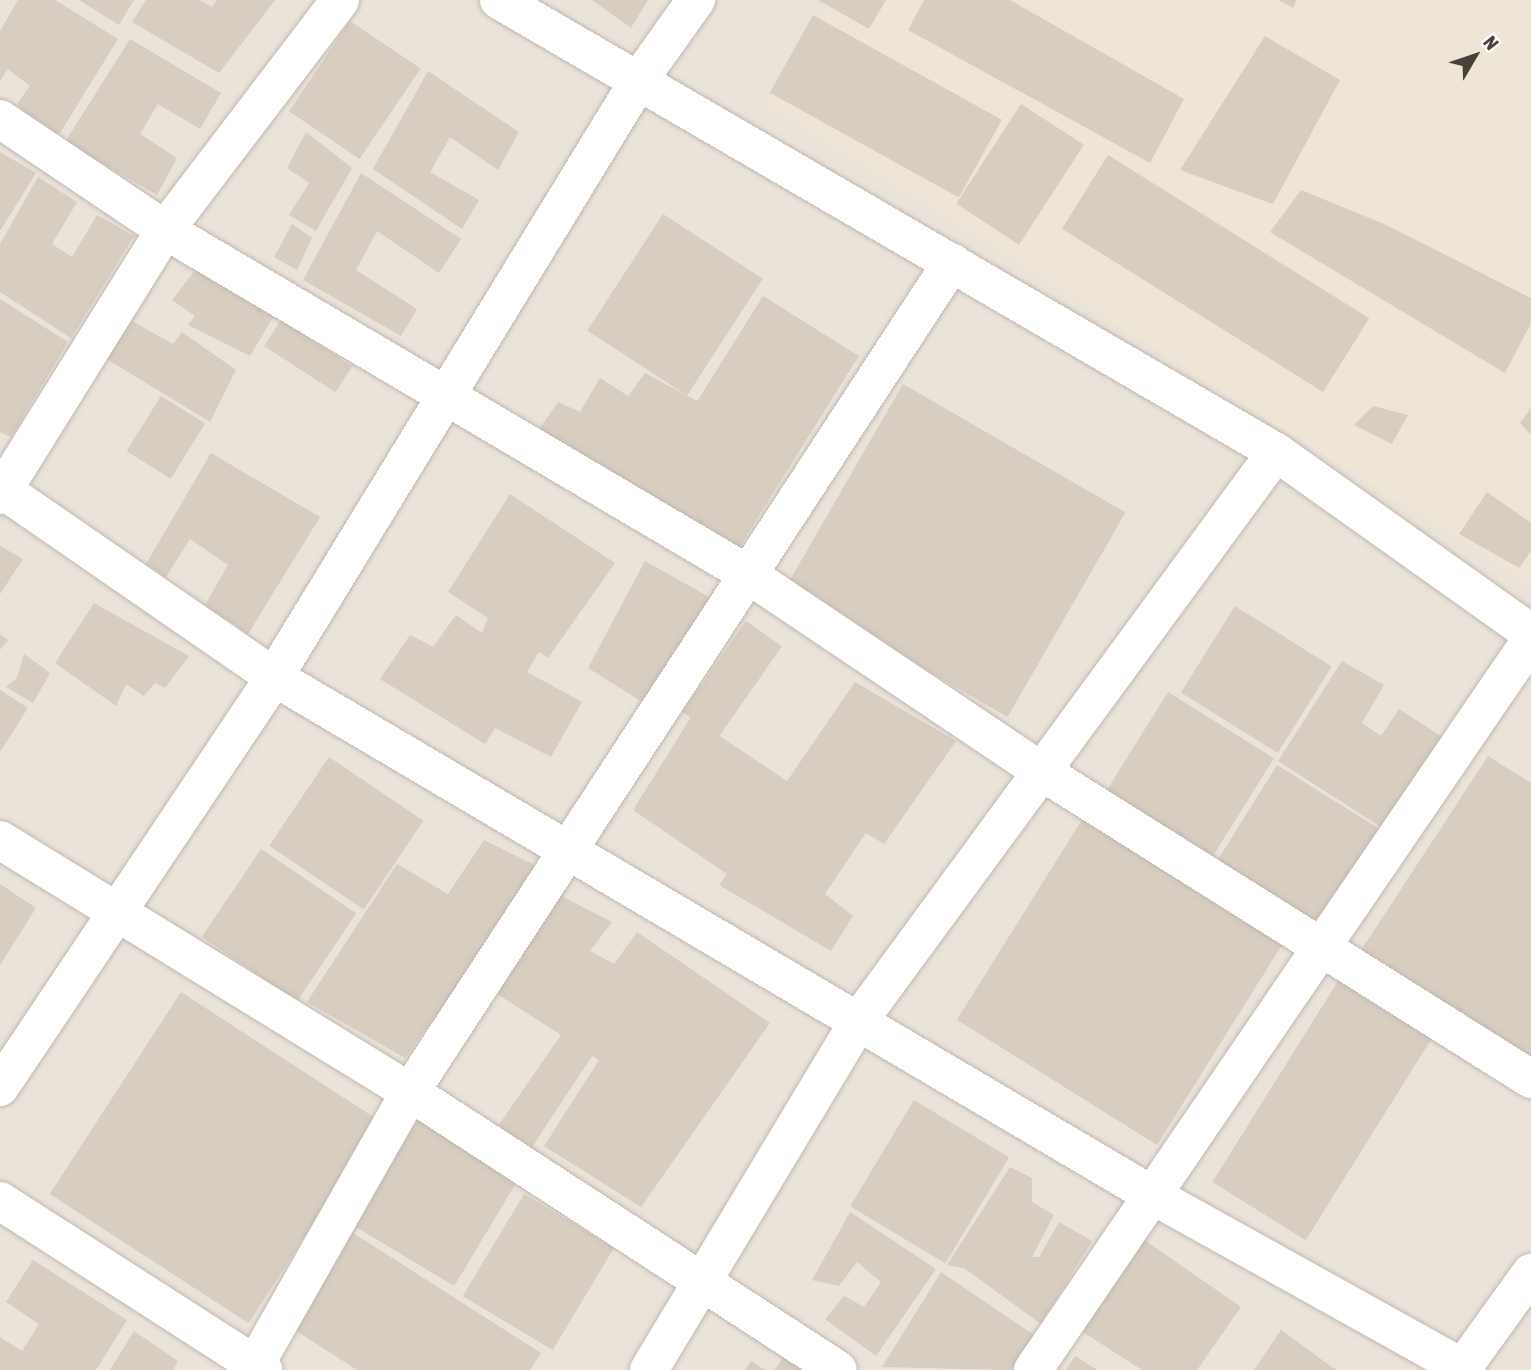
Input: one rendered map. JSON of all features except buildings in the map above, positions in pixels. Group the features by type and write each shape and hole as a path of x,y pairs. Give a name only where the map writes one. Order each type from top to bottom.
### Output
{"street":[{"path":"340,0 165,230 1,491 274,677 573,848 1152,1195 1464,1369 1531,1273"},
{"path":"499,0 641,77 1276,452 1531,633"},
{"path":"0,1087 274,677 450,398 641,77 696,0"},
{"path":"0,119 165,230 747,573 1041,771 1321,951 1531,1079"},
{"path":"0,1201 257,1368 410,1092 573,848 747,573 952,262"},
{"path":"649,1370 701,1278 860,1019 1276,452"},
{"path":"1033,1370 1531,640"},
{"path":"0,840 410,1092 701,1278 838,1370"}],"shaded area":[{"path":"0,0 1531,0 1531,1370 0,1370"},
{"path":"831,0 1531,0 1531,585 766,104"}]}
